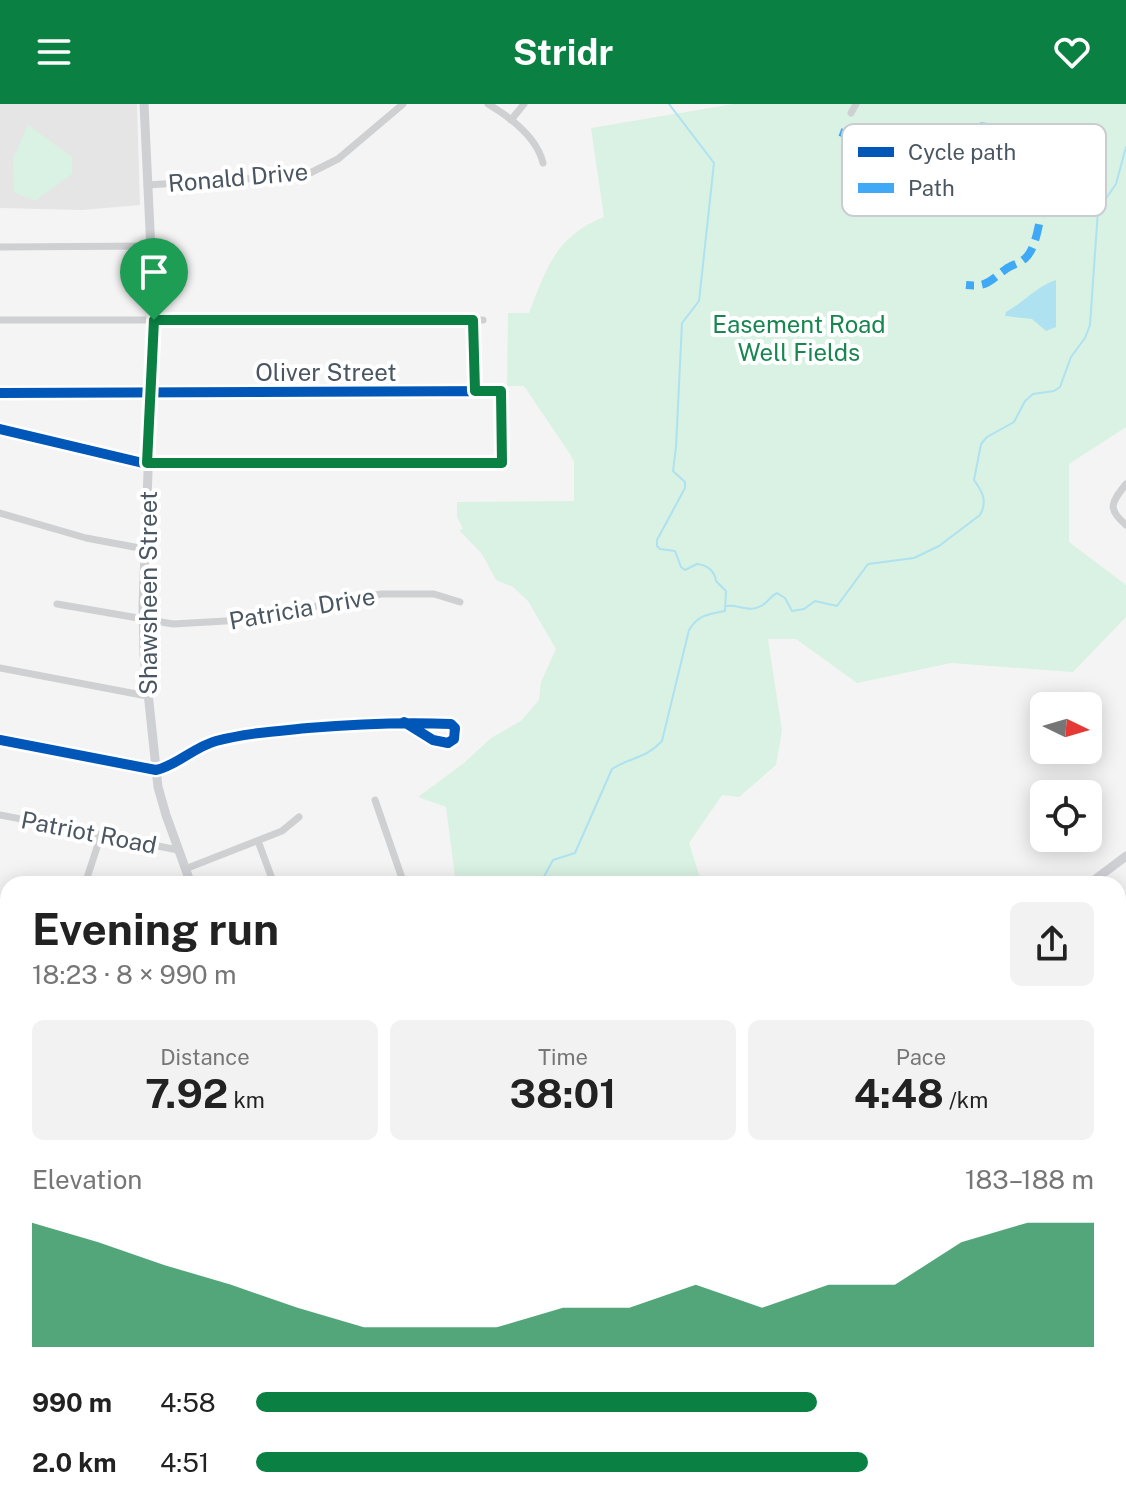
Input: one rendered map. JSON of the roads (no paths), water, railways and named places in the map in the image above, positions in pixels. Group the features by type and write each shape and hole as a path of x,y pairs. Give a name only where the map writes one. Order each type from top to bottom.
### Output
{"main road":[{"name":"Shawsheen Street","path":"144,104 154,320 143,621 147,696 162,805 188,876"},
{"path":"1100,876 1126,856"}],"street":[{"name":"Ronald Drive","path":"147,185 306,175 338,159 403,104"},
{"path":"488,104 511,120 535,144 543,163"},
{"path":"511,120 524,104"},
{"path":"851,113 856,104"},
{"path":"0,247 151,246"},
{"path":"0,320 483,320"},
{"path":"473,320 475,391"},
{"name":"Oliver Street","path":"0,393 501,391 502,463 147,463"},
{"path":"0,429 147,463"},
{"path":"1126,484 1112,507 1126,525"},
{"path":"0,513 86,538 145,549"},
{"name":"Patricia Drive","path":"57,604 173,624 242,621 382,594 434,594 460,602"},
{"path":"0,668 147,696"},
{"path":"0,740 156,770 167,767 194,749 238,736 404,722 452,725 454,739 450,743 438,742 404,722"},
{"path":"375,800 401,876"},
{"name":"Patriot Road","path":"0,815 178,850"},
{"path":"185,869 287,829 299,817"},
{"path":"88,876 101,835"},
{"path":"258,841 271,876"}],"water":[{"path":"1056,280 1056,327 1046,331 1032,319 1005,316 1006,312 1036,290"}],"waterway":[{"path":"544,876 553,860 575,853 612,769 649,752 662,741 689,630 704,616 725,611 726,591 710,569 697,564 685,570 675,551 657,546 657,540 685,488 685,482 673,471 682,323 699,301 714,163 669,104"},
{"path":"1106,198 1116,184 1126,147"},
{"path":"726,606 757,608 777,593 785,598 792,611 804,609 815,601 837,606 868,564 914,558 939,546 980,515 983,496 974,480 981,444 987,437 1014,422 1025,401 1033,394 1060,387 1071,357 1085,338 1090,325 1098,216"}],"park label":[{"name":"Easement Road Well Fields","path":"799,338"}]}
